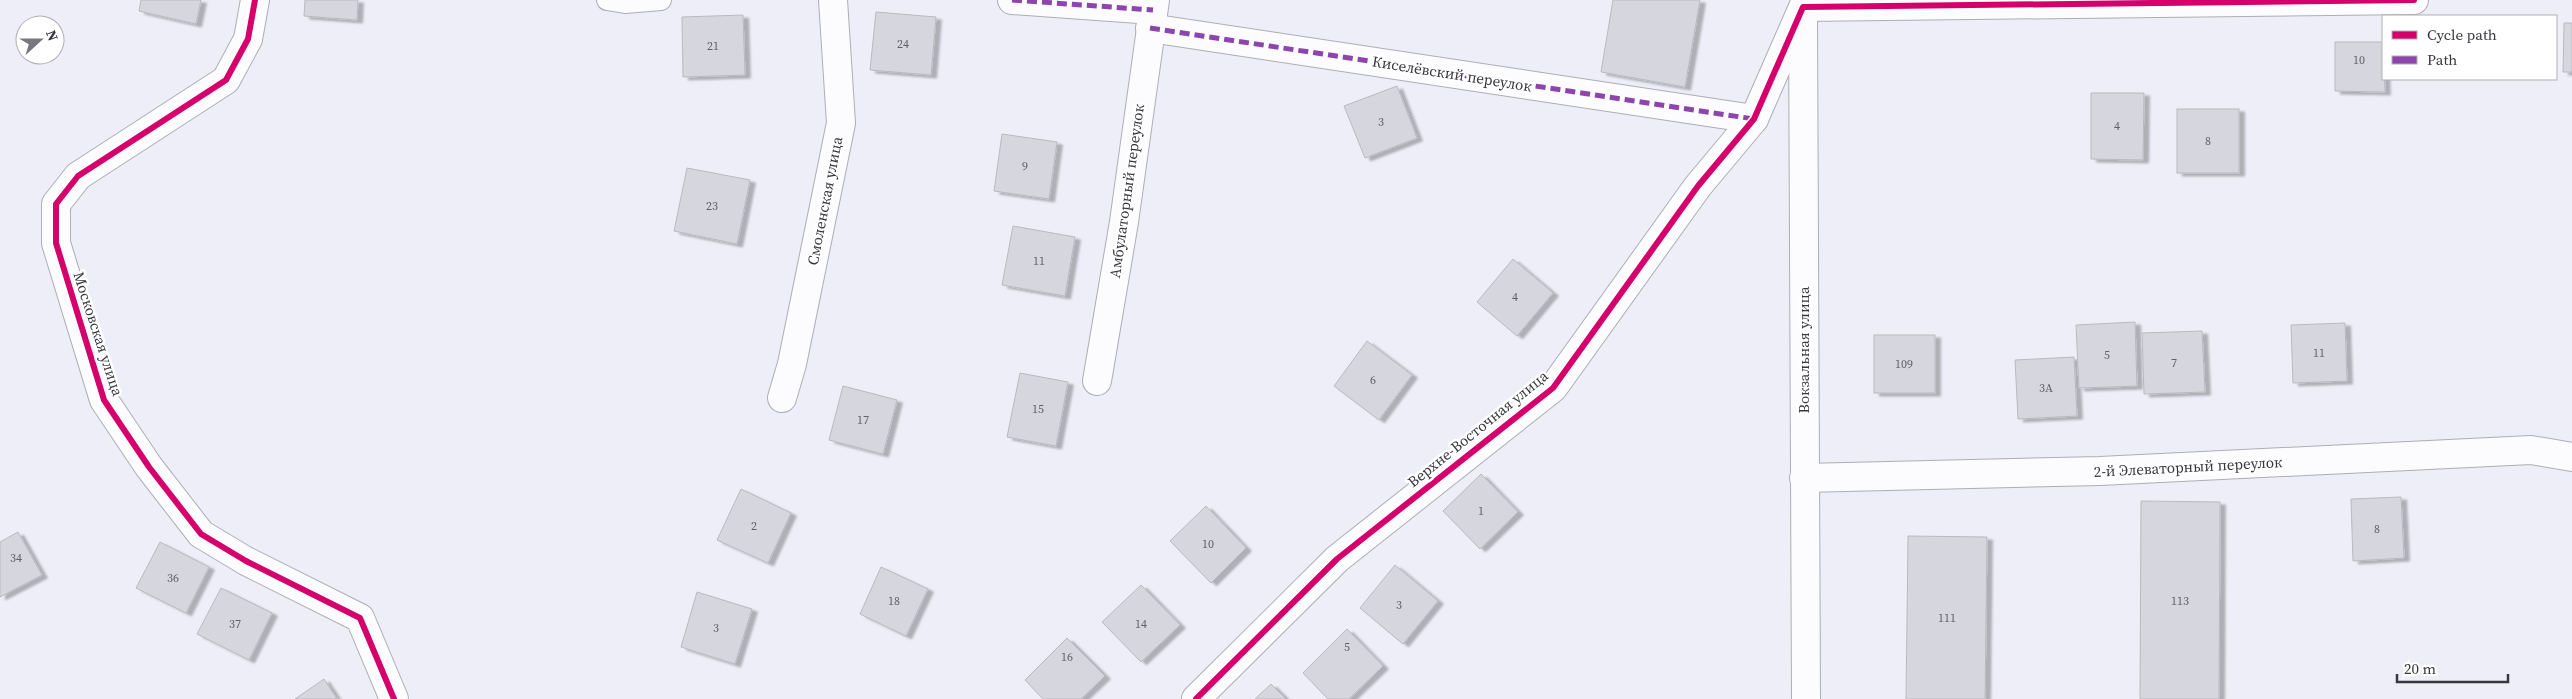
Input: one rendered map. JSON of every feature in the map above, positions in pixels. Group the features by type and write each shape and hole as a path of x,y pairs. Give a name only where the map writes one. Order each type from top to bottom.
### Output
{"street":[{"name":"Московская улица","path":"255,0 248,39 226,80 78,176 56,204 56,244 104,400 149,467 201,534 246,561 360,618 394,699"},
{"name":"Смоленская улица","path":"782,398 792,364 841,123 833,0"},
{"name":"Киселёвский переулок","path":"1012,0 1153,13 1754,119"},
{"path":"1803,4 2414,0"},
{"name":"Верхне-Восточная улица","path":"1196,699 1338,559 1553,388 1698,186 1754,119 1803,4"},
{"name":"Вокзальная улица","path":"1803,4 1806,699"},
{"name":"Амбулаторный переулок","path":"1097,381 1124,222 1153,13"},
{"name":"2-й Элеваторный переулок","path":"1804,478 2100,471 2531,450 2572,457"}],"lane":[{"path":"607,0 625,3 661,0"}],"building":[{"path":"141,0 201,0 196,24 139,11"},
{"path":"305,0 358,0 357,20 304,16"},
{"path":"1613,0 1700,0 1685,87 1601,72"},
{"path":"876,12 936,17 931,75 870,70"},
{"path":"743,15 745,75 683,77 682,17"},
{"path":"2564,23 2572,23 2572,72 2563,72"},
{"path":"2335,42 2382,42 2382,80 2385,80 2385,92 2335,91"},
{"path":"1397,86 1417,138 1365,158 1344,106"},
{"path":"2091,93 2144,93 2143,160 2091,159"},
{"path":"2177,109 2239,109 2239,173 2177,173"},
{"path":"1002,134 1057,142 1049,199 994,191"},
{"path":"687,168 750,180 737,244 674,231"},
{"path":"1013,226 1075,237 1065,296 1002,285"},
{"path":"1513,259 1553,293 1517,336 1477,302"},
{"path":"2135,322 2137,386 2079,388 2076,325"},
{"path":"2345,323 2347,381 2293,383 2291,325"},
{"path":"2202,331 2205,392 2144,394 2142,333"},
{"path":"1874,335 1935,335 1935,393 1874,393"},
{"path":"1367,341 1412,375 1379,420 1334,386"},
{"path":"2074,357 2077,416 2018,419 2015,360"},
{"path":"1020,373 1068,382 1056,446 1007,437"},
{"path":"843,386 897,400 883,454 829,440"},
{"path":"1481,474 1518,512 1480,549 1443,511"},
{"path":"741,489 791,513 768,563 717,540"},
{"path":"2401,497 2404,558 2353,561 2351,499"},
{"path":"2141,501 2220,502 2219,699 2140,699"},
{"path":"1206,506 1246,548 1211,583 1170,541"},
{"path":"18,532 42,575 0,597 0,542"},
{"path":"1908,536 1987,537 1985,699 1906,699"},
{"path":"160,542 209,567 186,613 136,588"},
{"path":"1395,565 1438,601 1403,644 1360,608"},
{"path":"881,567 928,589 906,636 860,614"},
{"path":"1141,585 1180,625 1141,662 1102,622"},
{"path":"221,588 272,613 249,660 197,634"},
{"path":"697,592 752,609 735,664 681,647"},
{"path":"1347,629 1383,666 1349,699 1328,699 1303,673"},
{"path":"1067,638 1105,676 1081,699 1043,699 1025,680"},
{"path":"324,679 337,699 295,699"},
{"path":"1271,684 1286,699 1255,699"}],"marked path":[{"path":"1012,0 1153,10"},
{"path":"1150,28 1754,119"}],"cycle path":[{"path":"255,0 248,39 226,80 78,176 56,204 56,243 104,400 149,467 201,534 246,561 360,618 394,699"},
{"path":"1196,699 1337,559 1553,388 1698,186 1754,119 1803,7 2414,0"}]}
